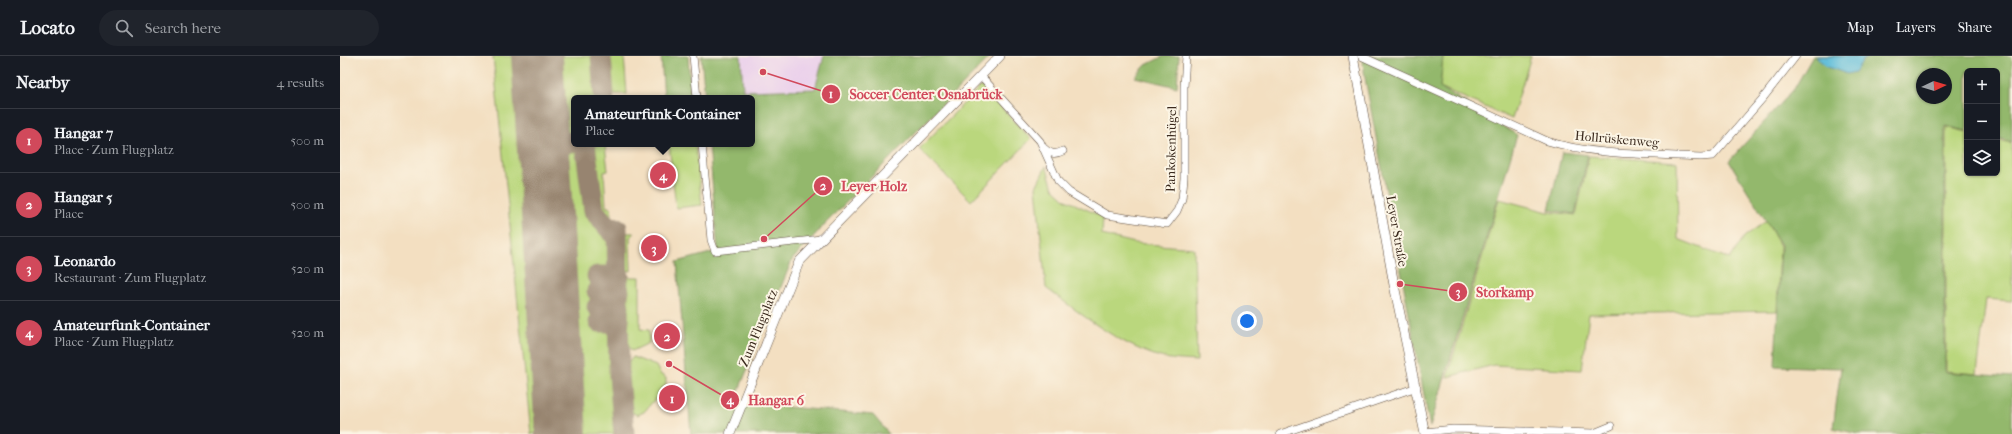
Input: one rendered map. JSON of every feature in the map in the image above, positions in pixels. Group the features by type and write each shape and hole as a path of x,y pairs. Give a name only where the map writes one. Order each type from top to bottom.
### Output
{"street":[{"path":"693,56 697,95"},
{"name":"Zum Flugplatz","path":"730,434 799,262 1000,56"},
{"name":"Pankokenhügel","path":"981,76 1044,147 1051,169 1058,181 1080,199 1107,215 1167,224 1177,211 1182,199 1184,178 1184,87 1186,56"},
{"name":"Leyer Straße","path":"1353,56 1394,286 1426,433"},
{"name":"Hollrüskenweg","path":"1361,56 1547,140 1570,148 1609,152 1701,157 1713,156 1763,98 1796,56"},
{"path":"702,147 711,240 715,251 821,238"},
{"path":"1044,147 1049,153 1056,154 1063,151"},
{"path":"1280,434 1417,387"},
{"path":"1426,433 1453,429 1594,432 1611,426"}],"shaded area":[{"path":"741,56 824,56 815,89 742,91"}],"green space":[{"path":"493,56 526,56 550,434 531,434"},
{"path":"548,56 597,56 600,95 571,95 571,137 553,137"},
{"path":"605,56 624,56 627,94 608,94"},
{"path":"661,56 688,56 691,95 664,95"},
{"path":"701,56 741,56 743,91 815,89 824,56 991,56 823,226 792,260 734,402 873,415 889,434 691,434 677,262 718,251 709,147 755,147 755,95 705,95"},
{"path":"1164,56 1179,56 1177,87 1135,77 1146,65"},
{"path":"1362,56 1443,56 1440,87 1517,135 1430,427 1365,78"},
{"path":"1443,56 1531,56 1512,119 1440,87"},
{"path":"1813,56 2012,56 2012,142 2000,139 2000,68 1964,68 1964,130 1945,126 1945,372 2012,377 2012,434 1858,434 1833,428 1841,368 1775,366 1781,245 1729,161 1794,89"},
{"path":"981,86 1031,139 971,201 919,149"},
{"path":"1946,127 1964,131 1964,176 2000,176 2000,141 2012,143 2012,301 1986,299 1977,374 1946,371"},
{"path":"578,147 584,158 591,212 596,221 613,239 615,345 611,348 612,381 615,382 620,434 573,434 554,150"},
{"path":"594,147 605,147 608,171 604,172 606,207 611,207 612,222 607,222 601,215 595,202 591,157"},
{"path":"669,147 695,147 702,205 676,208"},
{"path":"1562,152 1588,155 1575,214 1549,210"},
{"path":"1589,156 1677,162 1678,239 1730,259 1744,237 1766,221 1780,246 1777,311 1589,314 1582,370 1494,365 1447,377 1499,199 1548,212 1576,215"},
{"path":"1046,166 1053,188 1066,200 1103,217 1102,235 1135,243 1194,248 1197,361 1177,360 1157,356 1127,343 1072,308 1046,288 1036,187"},
{"path":"626,233 634,234 630,237 631,271 626,270 623,265 622,238"},
{"path":"629,277 640,277 640,329 649,330 649,343 632,351 625,342 624,337 623,281"},
{"path":"633,357 656,366 660,374 666,378 666,385 659,391 658,399 655,399 644,412 637,415 626,409 624,369"}],"water":[{"path":"1816,56 1871,56 1863,60 1855,72 1847,74 1825,66"}],"taxiway":[{"path":"601,56 604,95"},
{"path":"541,127 545,138 553,144"},
{"path":"544,160 546,150 550,145 571,142"},
{"path":"585,147 594,211 617,238"},
{"path":"617,228 619,375 624,434"},
{"path":"597,276 619,276"},
{"path":"597,291 619,291"},
{"path":"597,307 619,307"},
{"path":"599,322 619,322"}],"runway":[{"path":"537,56 561,434"}],"place":[{"name":"Soccer Center Osnabrück","path":"763,72"},
{"name":"Amateurfunk-Container","path":"663,175"},
{"name":"Leyer Holz","path":"764,239"},
{"name":"Leonardo","path":"654,248"},
{"name":"Storkamp","path":"1400,284"},
{"name":"Hangar 5","path":"667,336"},
{"name":"Hangar 6","path":"669,364"},
{"name":"Hangar 7","path":"672,398"}]}
